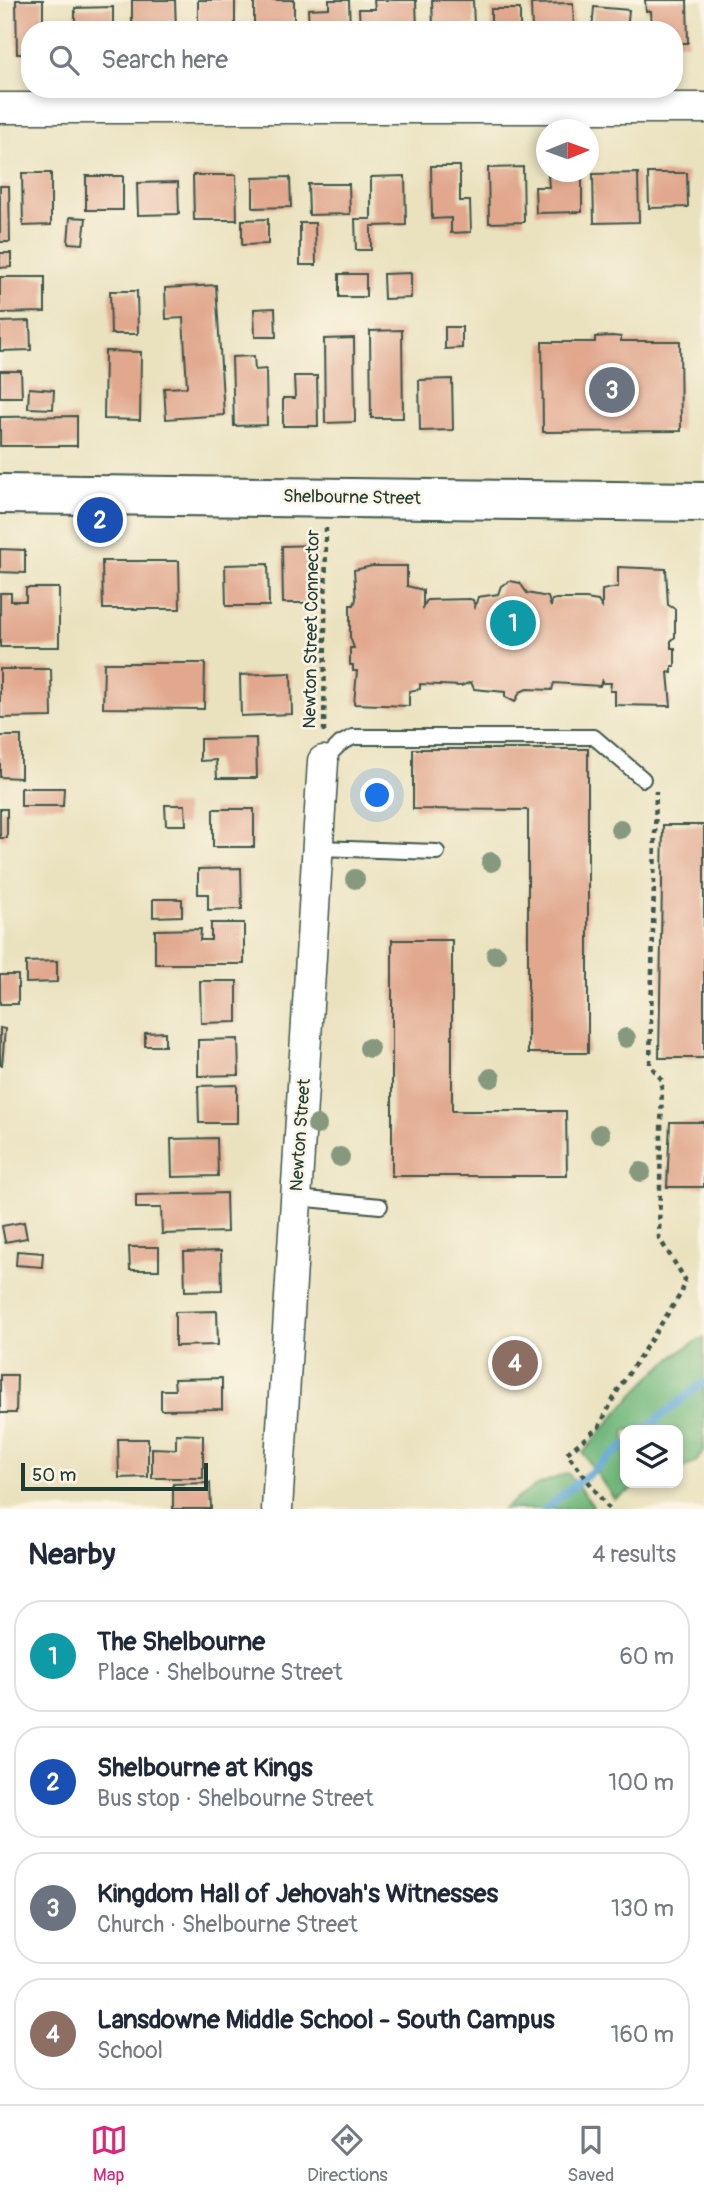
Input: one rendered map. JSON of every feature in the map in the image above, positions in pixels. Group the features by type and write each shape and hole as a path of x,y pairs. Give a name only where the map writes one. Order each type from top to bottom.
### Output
{"main road":[{"name":"Shelbourne Street","path":"0,494 704,502"}],"street":[{"path":"0,108 704,108"},
{"name":"Newton Street","path":"277,1509 323,761"}],"lane":[{"path":"323,761 340,744 353,737 594,737 643,779"},
{"path":"318,848 437,852"},
{"path":"297,1198 380,1206"}],"path":[{"name":"Newton Street Connector","path":"323,761 326,497"},
{"path":"609,1508 567,1453 599,1427 618,1390 682,1292 685,1279 659,1238 662,1080 650,1065 656,787"}],"green space":[{"path":"704,1338 704,1451 695,1463 683,1468 683,1425 620,1425 620,1488 636,1488 614,1499 583,1453 655,1373 688,1346"},
{"path":"568,1473 593,1506 591,1509 503,1509 535,1486"}],"building":[{"path":"16,0 43,0 43,21 21,21 21,54 17,54"},
{"path":"132,0 175,0 176,21 132,21"},
{"path":"198,0 235,0 235,21 198,21"},
{"path":"254,0 294,0 294,21 254,21"},
{"path":"329,0 349,0 350,21 309,21 308,9 329,8"},
{"path":"374,0 416,0 417,21 360,21 359,9 375,9"},
{"path":"432,0 473,0 474,21 433,21"},
{"path":"645,0 687,0 688,43 683,43 683,21 652,21 651,11 646,11"},
{"path":"573,3 574,21 532,21 531,4"},
{"path":"113,7 113,21 75,21 75,8"},
{"path":"594,7 629,10 628,21 593,21"},
{"path":"491,9 520,9 520,21 491,21"},
{"path":"431,166 460,166 460,201 470,201 471,232 451,233 451,218 432,219"},
{"path":"523,167 524,222 489,223 488,168"},
{"path":"22,173 51,173 51,225 23,226"},
{"path":"638,173 639,222 594,223 593,182 599,182 599,174"},
{"path":"648,173 687,173 688,207 649,208"},
{"path":"193,175 236,175 237,220 194,220"},
{"path":"86,176 123,176 123,210 86,210"},
{"path":"405,176 406,225 371,226 371,250 356,250 355,219 371,219 371,177"},
{"path":"290,177 291,207 253,208 253,178"},
{"path":"178,182 179,214 138,215 137,183"},
{"path":"549,182 582,182 582,212 536,213 535,187 549,187"},
{"path":"308,184 349,184 350,214 309,215"},
{"path":"0,186 9,186 10,242 0,242"},
{"path":"70,217 86,218 83,244 68,243"},
{"path":"268,219 268,244 242,245 242,220"},
{"path":"300,223 315,223 316,265 300,265"},
{"path":"0,253 11,253 11,267 0,268"},
{"path":"411,273 411,298 384,299 383,274"},
{"path":"339,274 366,274 366,297 339,297"},
{"path":"0,277 45,277 45,312 0,313"},
{"path":"216,285 224,415 166,419 164,388 187,387 183,318 166,319 165,288"},
{"path":"110,291 137,291 138,334 111,334"},
{"path":"275,308 276,337 255,337 254,309"},
{"path":"30,321 31,350 0,351 0,322"},
{"path":"445,327 462,327 462,348 445,349"},
{"path":"402,330 403,418 371,418 370,331"},
{"path":"595,337 621,337 621,341 680,341 681,431 543,432 542,342 595,342"},
{"path":"354,338 355,422 325,423 324,339"},
{"path":"105,351 141,352 140,420 104,419"},
{"path":"254,356 255,370 266,369 267,425 234,426 232,357"},
{"path":"0,371 21,371 22,397 0,397"},
{"path":"294,376 317,376 318,426 283,426 283,398 295,398"},
{"path":"452,379 453,430 420,431 419,380"},
{"path":"29,388 54,390 53,409 28,408"},
{"path":"77,416 77,446 0,446 0,417"},
{"path":"316,545 317,603 283,603 282,546"},
{"path":"0,549 25,550 25,573 0,572"},
{"path":"102,561 179,561 180,609 103,609"},
{"path":"268,564 269,606 226,606 225,565"},
{"path":"372,566 407,566 407,586 423,590 423,607 427,600 470,599 475,607 478,597 498,594 501,586 510,581 520,583 527,593 548,597 551,607 552,600 556,599 586,599 598,601 602,607 602,590 618,587 618,567 666,569 668,605 675,609 675,637 671,641 671,648 675,648 675,666 672,666 672,673 668,672 671,706 615,705 615,691 610,691 611,683 602,683 602,679 600,686 554,683 552,690 527,689 520,692 515,702 505,697 505,692 474,689 471,682 461,686 420,684 420,689 409,691 409,706 354,704 357,671 353,671 353,665 350,665 350,648 354,648 350,637 350,605 354,605 356,599 354,570"},
{"path":"26,588 59,588 59,647 0,647 0,593 11,593 11,601 26,601"},
{"path":"104,663 205,663 204,709 103,708"},
{"path":"0,669 51,669 52,717 0,718"},
{"path":"291,673 292,714 241,716 240,675"},
{"path":"0,736 21,736 21,778 0,777"},
{"path":"256,738 257,778 217,778 216,760 200,761 200,739"},
{"path":"413,749 588,749 588,1053 528,1053 528,810 413,809"},
{"path":"21,788 64,788 63,806 21,806"},
{"path":"165,805 185,805 186,825 166,825"},
{"path":"0,809 7,809 7,838 0,838"},
{"path":"213,809 254,809 254,847 213,847"},
{"path":"663,825 704,825 704,1058 659,1058"},
{"path":"241,868 242,909 208,910 208,894 198,894 198,869"},
{"path":"153,899 182,899 182,916 153,917"},
{"path":"211,923 244,923 244,964 155,964 155,930 201,929 200,940 211,940"},
{"path":"392,940 452,940 452,1111 566,1111 567,1176 392,1176"},
{"path":"57,961 57,982 26,983 26,962"},
{"path":"0,975 18,975 18,1004 0,1004"},
{"path":"200,981 237,981 237,1022 201,1023"},
{"path":"0,1028 5,1029 2,1065 0,1065"},
{"path":"165,1032 165,1046 145,1046 145,1033"},
{"path":"238,1039 239,1075 198,1076 198,1040"},
{"path":"237,1085 237,1123 199,1123 198,1086"},
{"path":"670,1122 704,1122 704,1187 667,1187"},
{"path":"217,1138 218,1176 172,1177 171,1139"},
{"path":"226,1193 227,1232 162,1234 161,1208 136,1208 136,1195"},
{"path":"24,1222 27,1238 5,1242 2,1226"},
{"path":"129,1247 159,1247 159,1270 130,1270"},
{"path":"17,1251 43,1253 42,1267 16,1265"},
{"path":"221,1251 222,1290 185,1291 184,1252"},
{"path":"217,1311 218,1345 175,1346 175,1312"},
{"path":"0,1375 17,1375 16,1413 0,1413"},
{"path":"222,1378 222,1409 161,1410 161,1390 175,1390 174,1379"},
{"path":"176,1434 203,1435 203,1478 152,1478 152,1448 176,1449"},
{"path":"118,1439 148,1439 148,1477 119,1478"},
{"path":"210,1483 211,1509 173,1509 173,1484"}],"waterway":[{"path":"650,1425 704,1382"},
{"path":"545,1509 620,1449"}],"place":[{"name":"Kingdom Hall of Jehovah's Witnesses","path":"612,390"},
{"name":"Shelbourne at Kings","path":"100,520"},
{"name":"The Shelbourne","path":"513,623"},
{"name":"Lansdowne Middle School - South Campus","path":"515,1363"}]}
